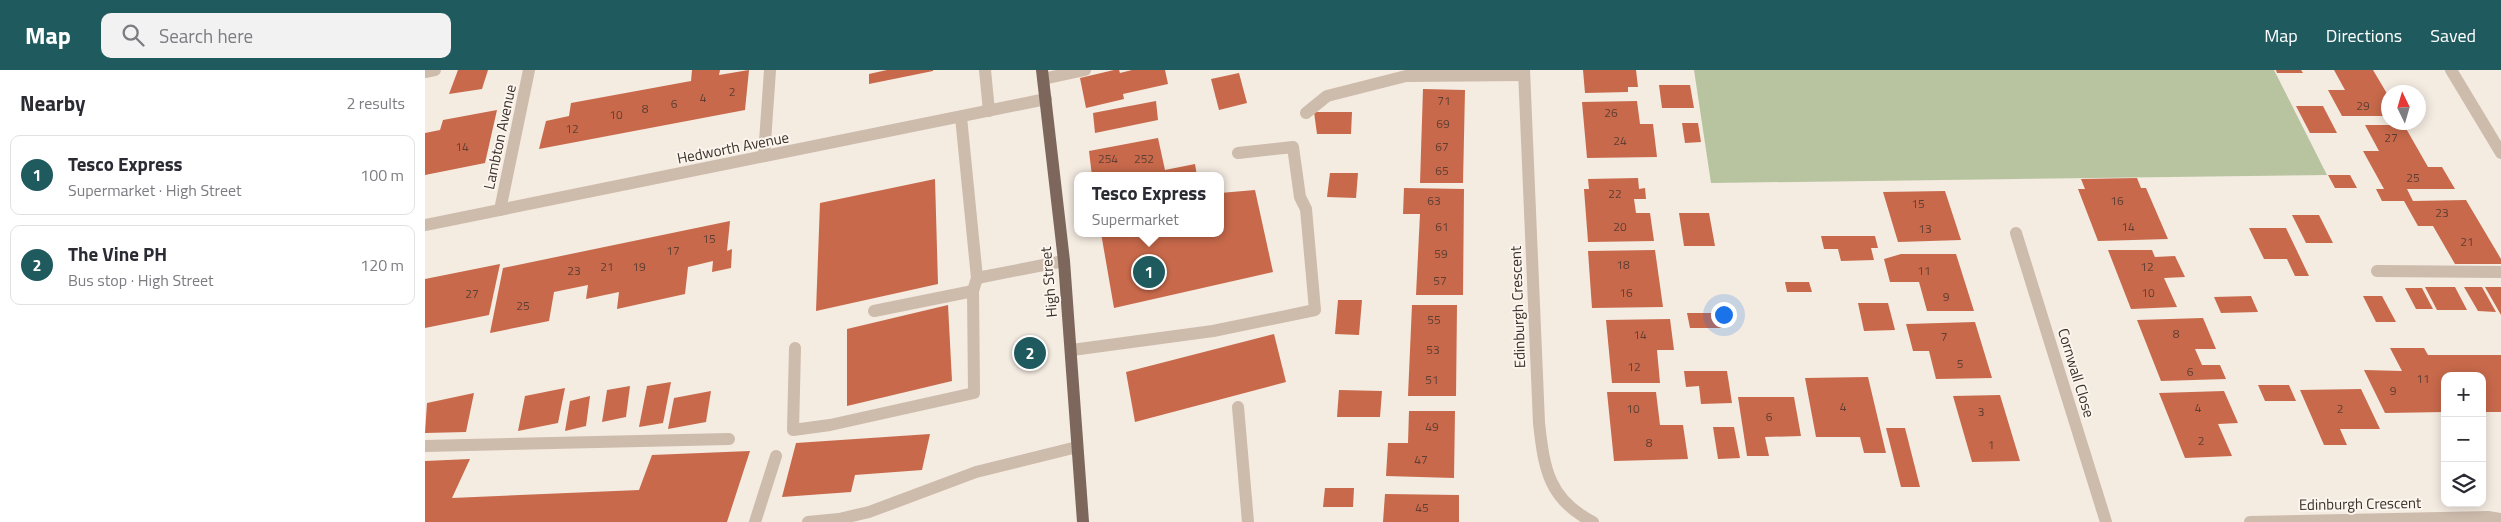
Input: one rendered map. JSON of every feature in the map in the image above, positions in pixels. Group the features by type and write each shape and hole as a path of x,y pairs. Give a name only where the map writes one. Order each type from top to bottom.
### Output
{"main road":[{"name":"High Street","path":"1042,74 1064,261 1072,350 1083,522"}],"street":[{"path":"425,72 435,70"},
{"name":"Lambton Avenue","path":"500,210 529,70"},
{"path":"764,156 770,70"},
{"path":"985,70 989,111"},
{"path":"1042,74 1085,70"},
{"path":"2451,70 2501,153"},
{"path":"1306,113 1327,96 1406,76 1524,72"},
{"name":"Edinburgh Crescent","path":"1524,72 1539,423 1543,464 1550,481 1561,499 1582,518 1593,522"},
{"name":"Hedworth Avenue","path":"425,225 1046,99"},
{"path":"795,348 793,430 830,425 974,393 972,379 973,291 977,278 961,117"},
{"path":"1072,350 1213,331 1315,310 1306,209 1300,197 1293,148 1238,152"},
{"name":"Cornwall Close","path":"2015,233 2106,522"},
{"path":"977,278 1064,261"},
{"path":"2377,271 2501,272"},
{"path":"874,311 973,291"},
{"path":"1238,407 1248,522"},
{"path":"425,446 729,439"},
{"path":"808,522 839,519 869,512 975,472 1077,447"},
{"path":"755,522 776,456"},
{"name":"Edinburgh Crescent","path":"2250,522 2488,517 2501,519"}],"green space":[{"path":"1694,70 2274,70 2327,175 1711,183"}],"building":[{"path":"458,70 488,70 482,89 449,94"},
{"path":"692,70 720,70 719,75 749,70 745,110 539,149 546,121 569,116 571,103 691,81"},
{"path":"887,70 933,71 869,84 869,74"},
{"path":"1119,70 1120,73 1132,70 1165,70 1168,84 1123,94 1124,99 1086,108 1080,78"},
{"path":"1583,70 1636,70 1638,87 1628,87 1628,92 1585,93"},
{"path":"2276,70 2301,70 2303,73 2277,73"},
{"path":"2334,70 2373,70 2382,85 2381,116 2342,116 2328,90 2345,90"},
{"path":"1239,73 1247,103 1219,110 1211,79"},
{"path":"1659,85 1690,85 1694,108 1662,108"},
{"path":"1423,89 1465,90 1463,183 1420,183"},
{"path":"1156,101 1158,120 1095,133 1093,113"},
{"path":"1637,101 1640,124 1653,124 1657,157 1587,158 1582,102"},
{"path":"2296,106 2323,106 2337,133 2310,133"},
{"path":"497,110 485,163 425,175 425,133 440,130 443,120"},
{"path":"1314,112 1352,112 1351,134 1317,134"},
{"path":"1682,123 1698,123 1701,142 1685,143"},
{"path":"2365,125 2381,125 2381,130 2407,130 2428,167 2442,167 2455,189 2407,189 2413,201 2466,200 2501,259 2501,264 2455,264 2433,226 2418,226 2404,201 2382,201 2376,189 2384,189 2363,151 2379,151"},
{"path":"1158,138 1165,170 1195,164 1196,172 1092,172 1089,151"},
{"path":"1330,173 1358,173 1356,198 1327,197"},
{"path":"2328,175 2350,175 2357,188 2335,188"},
{"path":"1638,178 1639,189 1645,188 1646,199 1634,199 1636,213 1650,213 1654,241 1588,242 1584,189 1589,189 1588,179"},
{"path":"2137,178 2141,188 2146,188 2168,239 2098,241 2078,189 2085,189 2081,179"},
{"path":"935,179 938,284 816,311 820,203"},
{"path":"1404,188 1464,189 1463,295 1416,295 1420,214 1403,214"},
{"path":"1255,190 1273,272 1114,308 1102,237 1224,237 1224,193"},
{"path":"1945,191 1961,240 1898,242 1883,192"},
{"path":"1679,213 1709,213 1715,246 1684,246"},
{"path":"2292,215 2319,215 2333,243 2306,243"},
{"path":"730,221 727,251 732,249 731,268 712,272 713,261 688,267 685,294 617,309 619,292 586,299 588,285 554,292 549,321 490,333 503,268"},
{"path":"2249,228 2286,228 2309,276 2295,276 2287,259 2264,259"},
{"path":"1821,236 1875,236 1878,248 1871,248 1874,260 1841,261 1838,249 1824,249"},
{"path":"1655,250 1663,307 1592,308 1588,251"},
{"path":"2108,250 2152,250 2155,257 2175,256 2185,277 2164,278 2177,307 2131,309"},
{"path":"1901,254 1956,254 1974,311 1927,311 1919,282 1890,282 1884,259"},
{"path":"500,264 489,315 425,328 425,279"},
{"path":"1785,282 1809,282 1812,292 1787,292"},
{"path":"2425,287 2455,287 2467,310 2437,310"},
{"path":"2464,287 2482,287 2496,312 2478,311"},
{"path":"2485,287 2501,287 2501,315"},
{"path":"2405,288 2422,288 2433,309 2416,309"},
{"path":"2251,296 2258,312 2221,313 2214,297"},
{"path":"2363,296 2382,296 2396,322 2376,322"},
{"path":"1338,300 1362,300 1359,335 1335,334"},
{"path":"1858,303 1888,303 1895,330 1864,331"},
{"path":"948,305 952,381 847,406 847,329"},
{"path":"1412,305 1457,305 1456,396 1408,396"},
{"path":"1687,313 1720,313 1722,328 1690,328"},
{"path":"2203,318 2216,349 2195,349 2202,365 2220,365 2226,379 2161,381 2137,320"},
{"path":"1670,319 1674,350 1657,350 1660,383 1612,383 1606,320"},
{"path":"1975,322 1992,378 1936,379 1929,351 1913,351 1906,324"},
{"path":"1274,334 1286,382 1135,422 1126,372"},
{"path":"2390,348 2424,348 2428,355 2501,355 2501,412 2486,412 2486,372 2441,372 2441,412 2385,413 2364,370 2402,371"},
{"path":"1684,371 1727,371 1732,403 1701,404 1699,386 1686,387"},
{"path":"1868,377 1886,453 1864,453 1860,437 1816,437 1805,378"},
{"path":"671,382 663,423 639,427 647,386"},
{"path":"2258,385 2289,385 2296,401 2265,401"},
{"path":"630,386 626,417 602,422 607,390"},
{"path":"565,388 558,423 518,431 525,396"},
{"path":"2361,389 2380,429 2340,429 2347,445 2324,445 2300,390"},
{"path":"1339,390 1382,391 1380,417 1337,417"},
{"path":"711,391 706,422 668,429 674,398"},
{"path":"2224,391 2238,423 2218,424 2232,456 2185,458 2159,393"},
{"path":"1607,392 1656,392 1660,425 1683,425 1688,459 1614,461"},
{"path":"474,393 466,432 425,433 427,403"},
{"path":"2000,395 2020,461 1972,462 1953,396"},
{"path":"590,396 586,426 565,431 570,401"},
{"path":"1738,397 1794,397 1801,436 1765,437 1769,456 1747,456"},
{"path":"1409,411 1455,411 1454,478 1386,476 1388,443 1408,443"},
{"path":"1713,427 1734,427 1740,458 1718,459"},
{"path":"1886,428 1905,428 1920,487 1901,487"},
{"path":"930,434 922,470 855,475 851,492 782,497 796,443"},
{"path":"750,451 727,522 425,522 425,461 470,459 452,498 639,490 652,455"},
{"path":"1325,488 1354,488 1353,507 1323,507"},
{"path":"1385,494 1459,495 1459,522 1383,522"}],"place":[{"name":"Tesco Express","path":"1149,272"},
{"name":"The Vine PH","path":"1030,353"}]}
